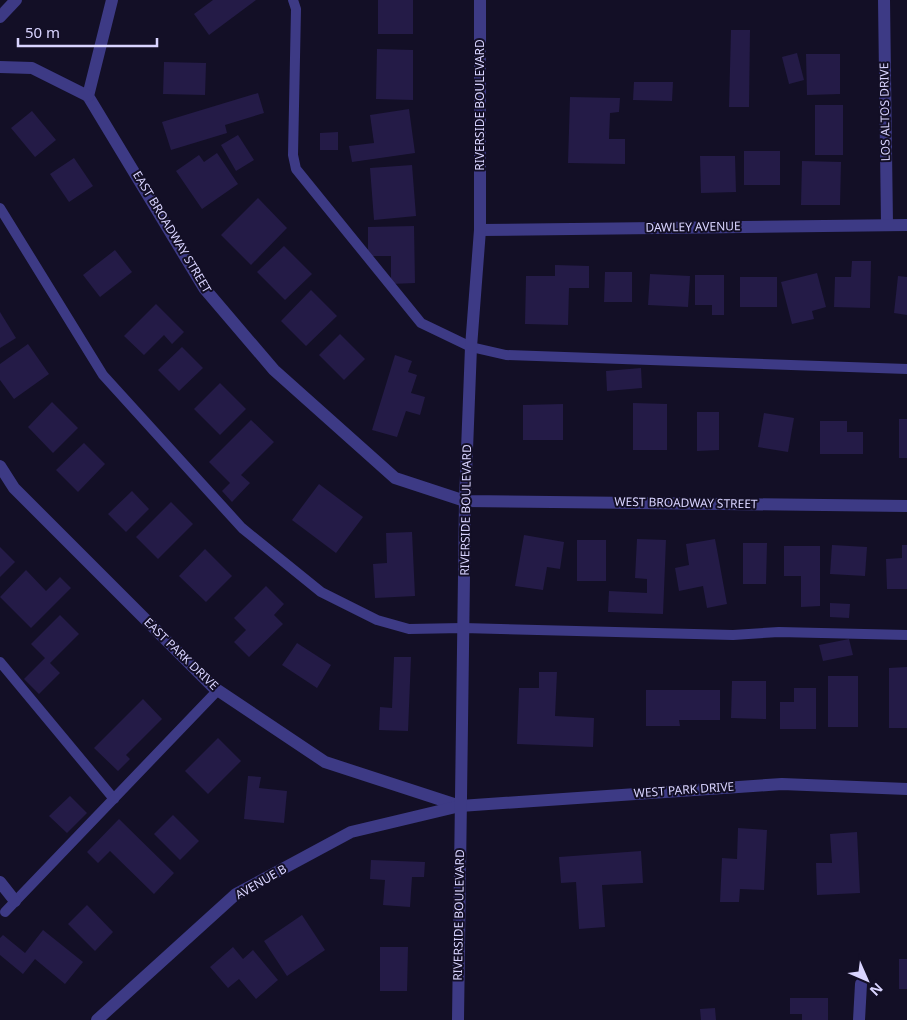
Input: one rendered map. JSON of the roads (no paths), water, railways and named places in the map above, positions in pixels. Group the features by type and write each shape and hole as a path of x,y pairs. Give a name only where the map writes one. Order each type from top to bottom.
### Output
{"street":[{"path":"0,17 16,0"},
{"path":"0,67 32,68 88,96 112,0"},
{"name":"RIVERSIDE BOULEVARD","path":"458,1020 465,501 471,347 480,230 480,0"},
{"name":"LOS ALTOS DRIVE","path":"884,0 887,224"},
{"name":"EAST BROADWAY STREET","path":"88,96 204,288 274,370 394,478 465,501"},
{"name":"DAWLEY AVENUE","path":"480,230 907,225"},
{"name":"EAST PARK DRIVE","path":"0,466 14,488 218,690 325,762 460,806"},
{"name":"WEST BROADWAY STREET","path":"465,501 907,506"},
{"name":"WEST PARK DRIVE","path":"460,806 782,784 907,789"},
{"name":"AVENUE B","path":"97,1020 236,894 351,832 460,806"},
{"path":"0,882 15,901"},
{"path":"859,1020 861,984"}],"lane":[{"path":"293,0 296,9 293,155 296,168 420,323 471,347 506,355 907,369"},
{"path":"0,208 103,375 242,528 321,592 377,620 409,629 463,628 723,635 779,632 907,635"},
{"path":"0,662 114,799"},
{"path":"5,912 218,690"}]}
